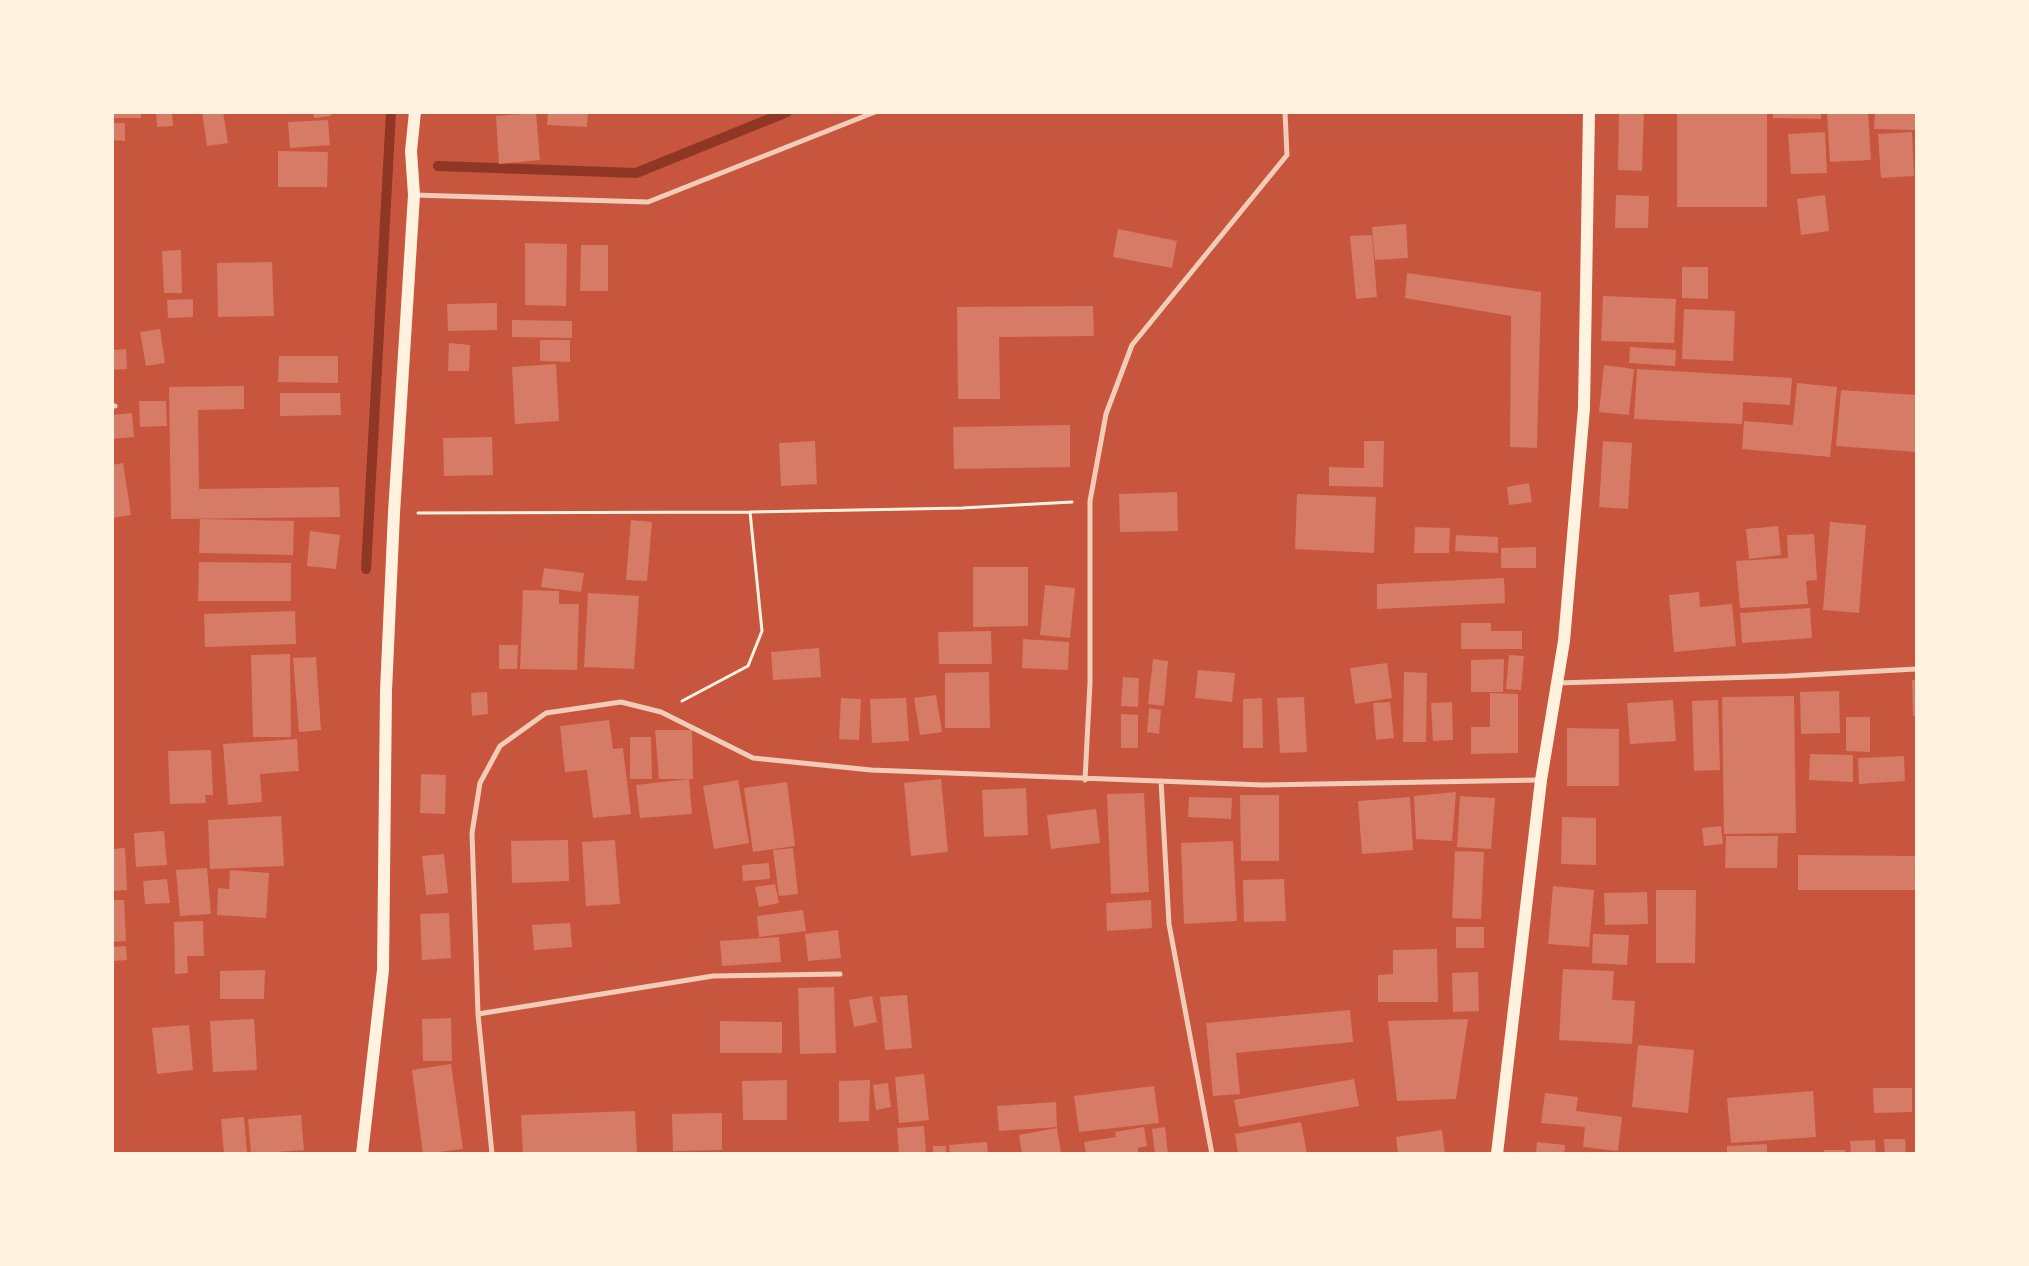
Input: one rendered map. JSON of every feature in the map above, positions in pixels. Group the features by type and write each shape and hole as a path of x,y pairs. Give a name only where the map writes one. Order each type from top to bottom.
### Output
{"main road":[{"path":"362,1154 383,970 386,691 394,513 414,194 412,151 415,112"},
{"path":"1496,1154 1541,780 1564,641 1584,408 1589,112"}],"street":[{"path":"414,194 648,202 876,112"},
{"path":"1085,780 1090,683 1090,501 1106,414 1132,345 1287,155 1285,112"},
{"path":"1556,683 1788,676 1916,669"},
{"path":"492,1154 478,1014 472,833 480,783 500,746 546,713 621,702 661,712 753,758 871,770 1085,780 1263,785 1541,780"},
{"path":"1161,781 1170,924 1212,1154"},
{"path":"478,1014 713,976 840,974"}],"path":[{"path":"394,513 750,512 962,508 1090,501"},
{"path":"661,712 748,666 762,631 750,512"}],"building":[{"path":"112,112 141,112 141,118 112,118"},
{"path":"156,112 172,112 173,126 157,127"},
{"path":"202,112 223,112 228,143 207,146"},
{"path":"313,112 331,112 331,116 314,118"},
{"path":"548,112 588,112 587,127 547,125"},
{"path":"1619,112 1644,112 1642,171 1618,170"},
{"path":"1677,112 1767,112 1767,207 1677,207"},
{"path":"1773,112 1821,112 1821,119 1773,118"},
{"path":"1827,112 1868,112 1871,160 1830,162"},
{"path":"1875,112 1916,112 1916,130 1874,129"},
{"path":"536,113 540,160 499,164 496,116"},
{"path":"328,120 330,145 290,148 288,122"},
{"path":"112,123 125,123 125,141 112,140"},
{"path":"1825,132 1827,173 1791,174 1788,134"},
{"path":"1912,132 1914,176 1881,178 1878,134"},
{"path":"278,151 328,152 327,187 278,187"},
{"path":"1616,195 1649,196 1648,228 1615,228"},
{"path":"1825,195 1829,231 1801,235 1797,199"},
{"path":"1406,224 1408,258 1375,260 1372,227"},
{"path":"1118,229 1177,241 1172,268 1113,257"},
{"path":"1372,235 1377,297 1356,299 1350,236"},
{"path":"525,243 567,244 566,306 525,305"},
{"path":"581,245 608,245 608,291 580,291"},
{"path":"181,250 182,293 164,293 162,251"},
{"path":"272,262 274,316 218,317 217,263"},
{"path":"1682,267 1708,267 1708,299 1682,298"},
{"path":"1407,273 1541,292 1537,448 1510,447 1511,316 1405,298"},
{"path":"1603,296 1676,299 1674,343 1601,341"},
{"path":"193,299 193,317 168,318 167,300"},
{"path":"497,303 497,330 448,331 447,304"},
{"path":"1093,306 1094,336 999,337 1000,399 958,399 957,307"},
{"path":"1684,309 1735,311 1733,361 1682,359"},
{"path":"512,320 572,321 572,338 512,337"},
{"path":"160,329 165,363 146,366 140,332"},
{"path":"540,340 570,340 570,362 540,361"},
{"path":"449,343 470,345 469,371 448,371"},
{"path":"1630,347 1676,350 1675,366 1629,363"},
{"path":"126,349 127,369 112,370 112,350"},
{"path":"279,356 338,356 338,383 278,382"},
{"path":"556,364 559,421 515,424 512,367"},
{"path":"1604,365 1634,369 1629,415 1599,412"},
{"path":"1637,369 1792,378 1790,405 1743,402 1742,424 1634,419"},
{"path":"1797,383 1837,387 1830,457 1742,449 1744,421 1793,425"},
{"path":"244,386 244,409 198,410 199,489 339,487 340,517 171,519 169,387"},
{"path":"1841,390 1916,395 1916,452 1836,446"},
{"path":"280,393 340,393 341,415 280,416"},
{"path":"139,401 166,401 167,426 140,427"},
{"path":"132,413 134,437 112,439 112,415"},
{"path":"1070,425 1070,467 954,469 953,427"},
{"path":"492,437 493,475 444,476 443,438"},
{"path":"815,441 817,484 781,486 779,443"},
{"path":"1364,441 1384,441 1383,487 1329,486 1329,467 1364,468"},
{"path":"1603,441 1632,443 1628,509 1599,507"},
{"path":"123,463 131,515 112,518 112,465"},
{"path":"1529,483 1532,502 1509,505 1507,487"},
{"path":"1177,492 1178,531 1120,532 1119,494"},
{"path":"1297,494 1376,497 1374,553 1295,549"},
{"path":"200,519 294,521 293,555 199,553"},
{"path":"631,520 652,522 647,581 626,580"},
{"path":"1830,522 1866,525 1859,613 1823,610"},
{"path":"1778,526 1781,555 1749,559 1746,529"},
{"path":"1415,527 1450,528 1449,553 1414,553"},
{"path":"310,531 340,535 336,569 307,566"},
{"path":"1814,534 1817,580 1806,581 1808,604 1740,608 1736,561 1788,558 1787,535"},
{"path":"1456,535 1498,537 1498,553 1455,551"},
{"path":"1536,547 1536,568 1501,568 1501,548"},
{"path":"199,562 291,563 291,601 198,601"},
{"path":"973,567 1028,567 1028,626 973,627"},
{"path":"544,568 584,573 581,592 541,587"},
{"path":"1504,578 1505,603 1377,609 1377,584"},
{"path":"1045,585 1075,588 1070,638 1040,635"},
{"path":"523,590 559,591 559,604 579,604 577,670 520,669"},
{"path":"1699,592 1700,607 1732,604 1736,646 1674,652 1669,595"},
{"path":"588,593 639,596 634,669 584,667"},
{"path":"1810,608 1812,638 1742,643 1740,613"},
{"path":"295,611 296,644 205,647 204,614"},
{"path":"1461,623 1491,623 1491,631 1522,631 1522,649 1461,649"},
{"path":"991,631 992,664 939,664 938,632"},
{"path":"1023,639 1069,642 1068,670 1022,668"},
{"path":"499,645 518,645 517,669 499,669"},
{"path":"819,648 821,677 773,680 771,652"},
{"path":"290,654 291,737 253,737 251,655"},
{"path":"1509,655 1524,656 1521,690 1506,689"},
{"path":"316,657 321,730 299,732 293,658"},
{"path":"1153,659 1168,661 1164,706 1148,704"},
{"path":"1504,659 1503,692 1471,692 1471,660"},
{"path":"1387,663 1392,698 1355,704 1350,668"},
{"path":"1198,670 1235,673 1232,702 1195,698"},
{"path":"989,672 990,728 945,728 945,673"},
{"path":"1404,672 1427,673 1426,742 1403,742"},
{"path":"1123,677 1139,678 1138,707 1121,706"},
{"path":"1912,680 1916,680 1916,716 1913,716"},
{"path":"1839,691 1840,733 1801,734 1800,692"},
{"path":"487,692 488,714 472,716 471,693"},
{"path":"1490,693 1518,694 1518,753 1471,754 1471,727 1490,727"},
{"path":"936,695 942,732 920,735 914,698"},
{"path":"1794,696 1796,833 1724,834 1722,697"},
{"path":"1304,697 1307,752 1280,753 1277,698"},
{"path":"841,698 861,699 859,740 839,739"},
{"path":"906,698 909,741 872,743 870,699"},
{"path":"1262,698 1263,748 1243,748 1243,699"},
{"path":"1673,700 1676,741 1630,744 1627,703"},
{"path":"1718,700 1720,770 1694,771 1692,701"},
{"path":"1390,702 1394,738 1376,740 1373,703"},
{"path":"1452,702 1453,740 1433,741 1431,703"},
{"path":"1149,708 1161,710 1159,734 1147,732"},
{"path":"1121,714 1138,715 1138,748 1121,748"},
{"path":"1846,717 1870,717 1870,752 1846,751"},
{"path":"609,720 613,749 623,748 631,814 593,818 587,770 565,772 560,726"},
{"path":"1567,728 1619,729 1619,786 1567,786"},
{"path":"655,730 692,730 693,779 659,779"},
{"path":"630,737 651,737 652,779 630,779"},
{"path":"297,739 299,771 260,774 262,802 228,805 223,744"},
{"path":"211,750 213,795 205,795 206,803 170,804 168,751"},
{"path":"1810,754 1853,755 1853,782 1809,780"},
{"path":"1904,756 1905,781 1859,784 1858,758"},
{"path":"421,774 446,775 445,814 420,813"},
{"path":"689,779 692,814 640,818 636,785"},
{"path":"941,779 948,852 911,856 904,783"},
{"path":"738,780 749,843 714,849 703,786"},
{"path":"787,782 795,846 753,852 744,788"},
{"path":"1026,788 1028,835 984,837 982,790"},
{"path":"1456,792 1452,841 1416,839 1414,796"},
{"path":"1144,793 1149,892 1111,894 1107,794"},
{"path":"1240,795 1279,795 1279,861 1241,861"},
{"path":"1460,796 1495,798 1491,849 1457,847"},
{"path":"1189,797 1232,798 1231,819 1188,817"},
{"path":"1410,797 1413,850 1362,854 1358,801"},
{"path":"1096,809 1100,843 1051,849 1047,815"},
{"path":"281,816 284,866 210,869 208,820"},
{"path":"1562,817 1596,818 1596,865 1561,864"},
{"path":"1721,826 1723,844 1704,846 1702,828"},
{"path":"164,831 167,865 136,867 134,833"},
{"path":"1726,836 1778,836 1777,868 1725,868"},
{"path":"568,840 569,881 512,883 511,841"},
{"path":"615,840 620,904 586,906 582,842"},
{"path":"1233,841 1237,921 1184,924 1181,843"},
{"path":"125,848 127,890 112,891 112,849"},
{"path":"793,848 798,894 779,896 773,850"},
{"path":"1455,851 1484,852 1481,919 1452,918"},
{"path":"444,854 448,893 426,895 422,856"},
{"path":"1798,855 1916,856 1916,890 1798,890"},
{"path":"769,863 770,879 743,881 742,865"},
{"path":"207,868 211,914 180,916 176,870"},
{"path":"230,870 269,873 266,918 217,915 218,888 229,889"},
{"path":"167,879 170,903 145,904 143,881"},
{"path":"1284,879 1286,921 1244,922 1243,880"},
{"path":"775,884 779,903 759,907 755,887"},
{"path":"1553,886 1594,890 1589,947 1548,944"},
{"path":"1656,890 1696,890 1695,963 1656,963"},
{"path":"1647,892 1648,924 1605,925 1604,893"},
{"path":"112,900 124,900 126,941 112,942"},
{"path":"1151,900 1152,928 1107,931 1106,903"},
{"path":"803,910 806,931 759,937 757,916"},
{"path":"449,913 451,958 422,960 420,914"},
{"path":"203,921 204,956 187,956 188,973 175,974 174,922"},
{"path":"570,923 572,947 534,950 532,925"},
{"path":"1456,927 1484,927 1484,948 1456,948"},
{"path":"838,930 841,958 808,961 805,934"},
{"path":"1593,934 1629,935 1627,965 1592,963"},
{"path":"779,937 781,962 722,966 720,941"},
{"path":"126,946 127,960 112,961 112,947"},
{"path":"1437,949 1438,1002 1378,1002 1378,975 1393,974 1393,950"},
{"path":"1563,969 1614,971 1612,1000 1635,1001 1632,1044 1559,1040"},
{"path":"265,970 264,999 220,999 220,971"},
{"path":"1478,972 1479,1011 1453,1012 1452,973"},
{"path":"834,987 836,1053 800,1054 798,988"},
{"path":"907,995 912,1048 885,1050 880,997"},
{"path":"872,996 877,1022 854,1027 849,1000"},
{"path":"1350,1010 1353,1042 1236,1053 1240,1094 1213,1096 1206,1023"},
{"path":"451,1018 452,1061 423,1061 422,1019"},
{"path":"254,1019 257,1070 213,1072 210,1021"},
{"path":"1468,1019 1456,1099 1397,1101 1388,1021"},
{"path":"720,1021 782,1022 782,1053 720,1053"},
{"path":"189,1025 193,1070 157,1074 152,1028"},
{"path":"1638,1045 1694,1050 1688,1113 1632,1107"},
{"path":"451,1064 463,1149 423,1154 412,1070"},
{"path":"924,1074 929,1120 899,1123 895,1077"},
{"path":"1354,1079 1359,1106 1239,1127 1234,1100"},
{"path":"787,1080 787,1120 743,1120 742,1081"},
{"path":"870,1080 869,1121 839,1122 839,1081"},
{"path":"888,1083 891,1107 876,1110 873,1085"},
{"path":"1154,1086 1159,1123 1079,1132 1074,1096"},
{"path":"1873,1088 1912,1088 1912,1112 1874,1113"},
{"path":"1813,1091 1816,1137 1731,1143 1727,1098"},
{"path":"1545,1093 1578,1097 1576,1111 1622,1117 1618,1151 1583,1147 1585,1127 1541,1123"},
{"path":"1056,1102 1057,1127 999,1131 997,1106"},
{"path":"635,1111 637,1154 523,1154 521,1115"},
{"path":"722,1113 722,1150 673,1151 672,1114"},
{"path":"301,1115 304,1150 251,1154 248,1119"},
{"path":"244,1117 247,1152 224,1154 221,1119"},
{"path":"1301,1122 1307,1154 1238,1154 1235,1134"},
{"path":"924,1126 926,1154 899,1154 897,1128"},
{"path":"1144,1127 1147,1146 1138,1148 1138,1154 1086,1154 1084,1142 1116,1137 1115,1132"},
{"path":"1165,1127 1168,1154 1155,1154 1152,1129"},
{"path":"1057,1128 1061,1153 1022,1154 1019,1135"},
{"path":"1442,1130 1445,1154 1398,1154 1396,1137"},
{"path":"1884,1139 1905,1139 1906,1154 1885,1154"},
{"path":"1875,1140 1876,1154 1851,1154 1850,1141"},
{"path":"987,1142 988,1154 950,1154 949,1145"},
{"path":"1537,1142 1565,1145 1564,1154 1536,1154"},
{"path":"1767,1144 1767,1154 1727,1154 1727,1146"},
{"path":"933,1146 946,1146 946,1154 933,1154"},
{"path":"1824,1150 1845,1150 1845,1154 1824,1154"}],"waterway":[{"path":"366,569 391,112"},
{"path":"438,166 636,173 787,112"}]}
